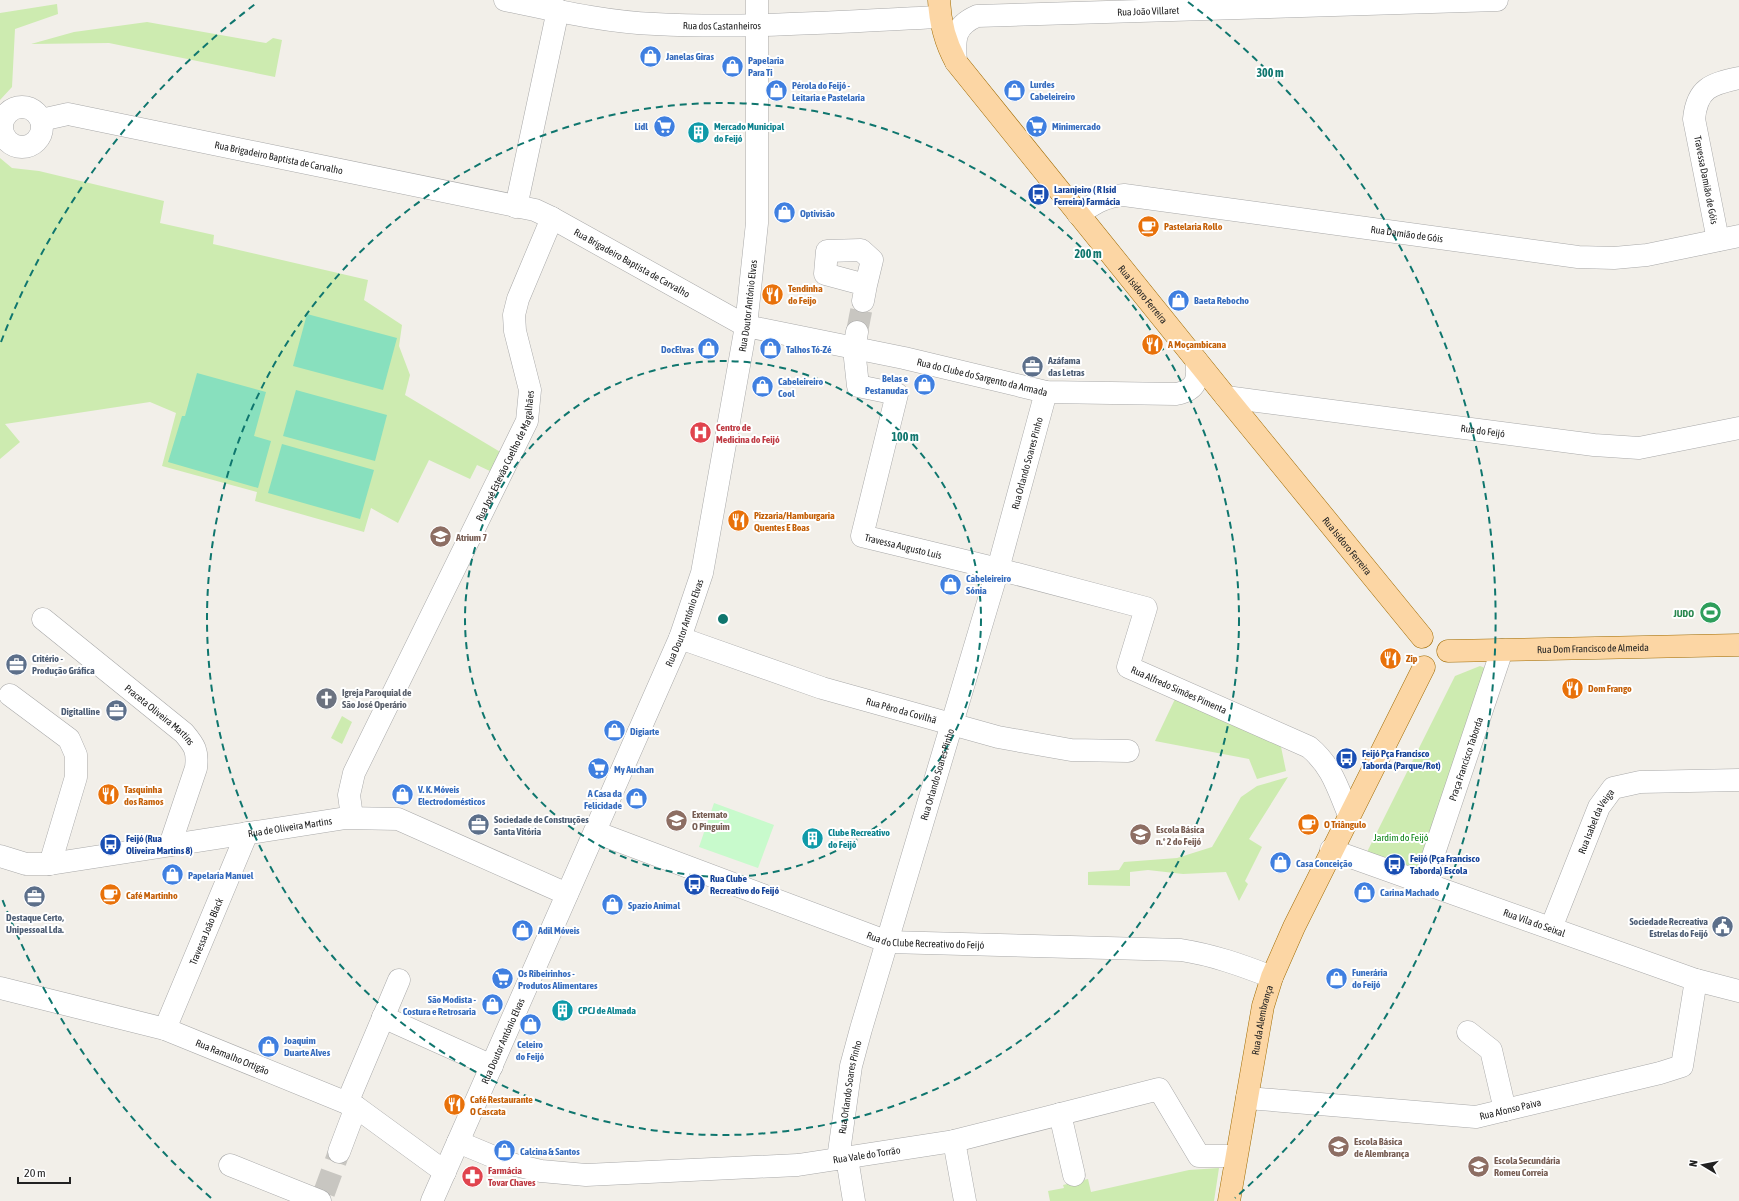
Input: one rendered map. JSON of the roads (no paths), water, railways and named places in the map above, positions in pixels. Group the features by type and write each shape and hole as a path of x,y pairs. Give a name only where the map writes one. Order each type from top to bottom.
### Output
{"main road":[{"name":"Rua Isidoro Ferreira","path":"940,8 947,43 956,62 1226,397 1422,636"},
{"path":"1434,634 1439,636 1447,645 1448,651 1443,663 1437,667 1424,667 1415,658 1414,646 1422,636 1434,634"},
{"name":"Rua Dom Francisco de Almeida","path":"1448,651 1739,645"},
{"path":"1331,850 1424,667"},
{"name":"Rua da Alembrança","path":"1229,1201 1263,1006 1272,977 1331,850"}],"street":[{"name":"Rua dos Castanheiros","path":"505,0 654,24 758,25 940,8"},
{"name":"Rua Doutor António Elvas","path":"432,1201 680,638 702,573 746,326 757,223 757,0"},
{"name":"Rua João Villaret","path":"956,62 954,40 967,20 977,16 1267,4 1497,0"},
{"path":"516,207 545,6"},
{"name":"Travessa Damião de Góis","path":"1718,240 1694,119 1699,97 1707,88 1719,82 1739,78"},
{"name":"Rua Brigadeiro Baptista de Carvalho","path":"41,120 68,114 535,210 746,326"},
{"name":"Rua Damião de Góis","path":"1078,214 1100,199 1112,195 1124,195 1578,257 1614,258 1647,255 1739,236"},
{"name":"Rua José Estevão Coelho de Magalhães","path":"352,817 349,795 354,773 527,420 530,390 515,332 514,315 518,299 552,218"},
{"name":"Rua do Clube do Sargento da Armada","path":"746,326 855,341 904,358 1046,392 1176,394 1186,392 1192,388 1196,382 1198,373 1196,360"},
{"name":"Travessa Augusto Luís","path":"855,341 858,386 897,394 862,536 998,569"},
{"name":"Rua Orlando Soares Pinho","path":"854,1201 842,1159 851,1066 953,726 998,569 1046,392"},
{"name":"Rua do Feijó","path":"1226,397 1594,445 1639,448 1739,428"},
{"name":"Rua Alfredo Simões Pimenta","path":"998,569 1146,608 1128,667 1309,746 1323,758 1333,776 1349,815"},
{"name":"Praceta Oliveira Martins","path":"43,619 184,733 193,743 197,755 196,768 170,845"},
{"name":"Rua Pêro da Covilhã","path":"680,638 822,688 953,726 1048,747 1071,750 1128,751"},
{"name":"Praça Francisco Taborda","path":"1429,868 1502,650"},
{"path":"10,695 69,740 76,755 76,776 50,864"},
{"name":"Rua Isabel da Veiga","path":"1551,928 1599,807 1613,788 1640,782 1739,780"},
{"name":"Rua de Oliveira Martins","path":"0,856 26,864 50,864 352,817 398,819 567,894"},
{"name":"Rua do Clube Recreativo do Feijó","path":"595,832 888,942 1181,950 1206,954 1228,960 1272,977"},
{"name":"Travessa João Black","path":"165,1029 247,833"},
{"name":"Rua Vila do Seixal","path":"1331,850 1696,980 1739,991"},
{"path":"339,1152 352,1105 383,1017 399,980"},
{"name":"Rua Afonso Paiva","path":"1247,1098 1476,1117 1660,1073 1682,1066 1696,980"},
{"name":"Rua Ramalho Ortigão","path":"0,988 165,1029 352,1105 445,1172"},
{"path":"383,1017 492,1066"},
{"path":"1468,1032 1491,1050 1504,1110"},
{"name":"Rua Vale do Torrão","path":"458,1142 511,1164 541,1171 586,1175 798,1165 954,1141 1159,1089 1199,1156 1236,1156"},
{"path":"1060,1114 1074,1175"},
{"path":"954,1141 965,1201"},
{"path":"230,1165 322,1198"}],"tunnel":[{"path":"857,332 863,301"},
{"path":"324,1193 339,1152"}],"place":[{"name":"Janelas Giras","path":"651,56"},
{"name":"Papelaria Para Ti","path":"733,66"},
{"name":"Lurdes Cabeleireiro","path":"1014,90"},
{"name":"Pérola do Feijó - Leitaria e Pastelaria","path":"777,91"},
{"name":"Lidl","path":"664,126"},
{"name":"Minimercado","path":"1037,126"},
{"name":"Mercado Municipal do Feijó","path":"699,132"},
{"name":"Laranjeiro ( R Isid Ferreira) Farmácia","path":"1038,195"},
{"name":"Optivisão","path":"785,213"},
{"name":"Pastelaria Rollo","path":"1148,226"},
{"name":"Tendinha do Feijo","path":"773,294"},
{"name":"Baeta Rebocho","path":"1178,300"},
{"name":"A Moçambicana","path":"1152,344"},
{"name":"DocElvas","path":"709,349"},
{"name":"Talhos Tó-Zé","path":"770,349"},
{"name":"Azáfama das Letras","path":"1032,366"},
{"name":"Belas e Pestanudas","path":"924,384"},
{"name":"Cabeleireiro Cool","path":"763,387"},
{"name":"Centro de Medicina do Feijó","path":"700,433"},
{"name":"Pizzaria/Hamburgaria Quentes E Boas","path":"739,521"},
{"name":"Atrium 7","path":"441,537"},
{"name":"Cabeleireiro Sónia","path":"951,584"},
{"name":"JUDO","path":"1710,613"},
{"name":"Zip","path":"1390,658"},
{"name":"Critério - Produção Gráfica","path":"16,664"},
{"name":"Dom Frango","path":"1572,688"},
{"name":"Igreja Paroquial de São José Operário","path":"327,698"},
{"name":"Digitalline","path":"116,711"},
{"name":"Digiarte","path":"615,731"},
{"name":"Feijó Pça Francisco Taborda (Parque/Rot)","path":"1347,759"},
{"name":"My Auchan","path":"599,769"},
{"name":"Tasquinha dos Ramos","path":"109,795"},
{"name":"V. K. Móveis Electrodomésticos","path":"402,795"},
{"name":"A Casa da Felicidade","path":"637,799"},
{"name":"Externato O Pinguim","path":"676,820"},
{"name":"O Triângulo","path":"1308,824"},
{"name":"Sociedade de Construções Santa Vitória","path":"478,825"},
{"name":"Escola Básica n.º 2 do Feijó","path":"1140,835"},
{"name":"Clube Recreativo do Feijó","path":"813,838"},
{"name":"Feijó (Rua Oliveira Martins 8)","path":"110,844"},
{"name":"Casa Conceição","path":"1281,863"},
{"name":"Feijó (Pça Francisco Taborda) Escola","path":"1394,864"},
{"name":"Papelaria Manuel","path":"173,875"},
{"name":"Rua Clube Recreativo do Feijó","path":"694,884"},
{"name":"Carina Machado","path":"1365,892"},
{"name":"Café Martinho","path":"111,895"},
{"name":"Destaque Certo, Unipessoal Lda.","path":"35,897"},
{"name":"Spazio Animal","path":"612,905"},
{"name":"Sociedade Recreativa Estrelas do Feijó","path":"1723,927"},
{"name":"Adil Móveis","path":"523,930"},
{"name":"Funerária do Feijó","path":"1337,978"},
{"name":"Os Ribeirinhos - Produtos Alimentares","path":"502,979"},
{"name":"São Modista - Costura e Retrosaria","path":"492,1005"},
{"name":"CPCJ de Almada","path":"562,1010"},
{"name":"Celeiro do Feijó","path":"530,1024"},
{"name":"Joaquim Duarte Alves","path":"269,1046"},
{"name":"Café Restaurante O Cascata","path":"454,1105"},
{"name":"Escola Básica de Alembrança","path":"1338,1147"},
{"name":"Calcina & Santos","path":"505,1151"},
{"name":"Escola Secundária Romeu Correia","path":"1478,1166"},
{"name":"Farmácia Tovar Chaves","path":"473,1176"}],"park label":[{"name":"Jardim do Feijó","path":"1401,837"}]}
